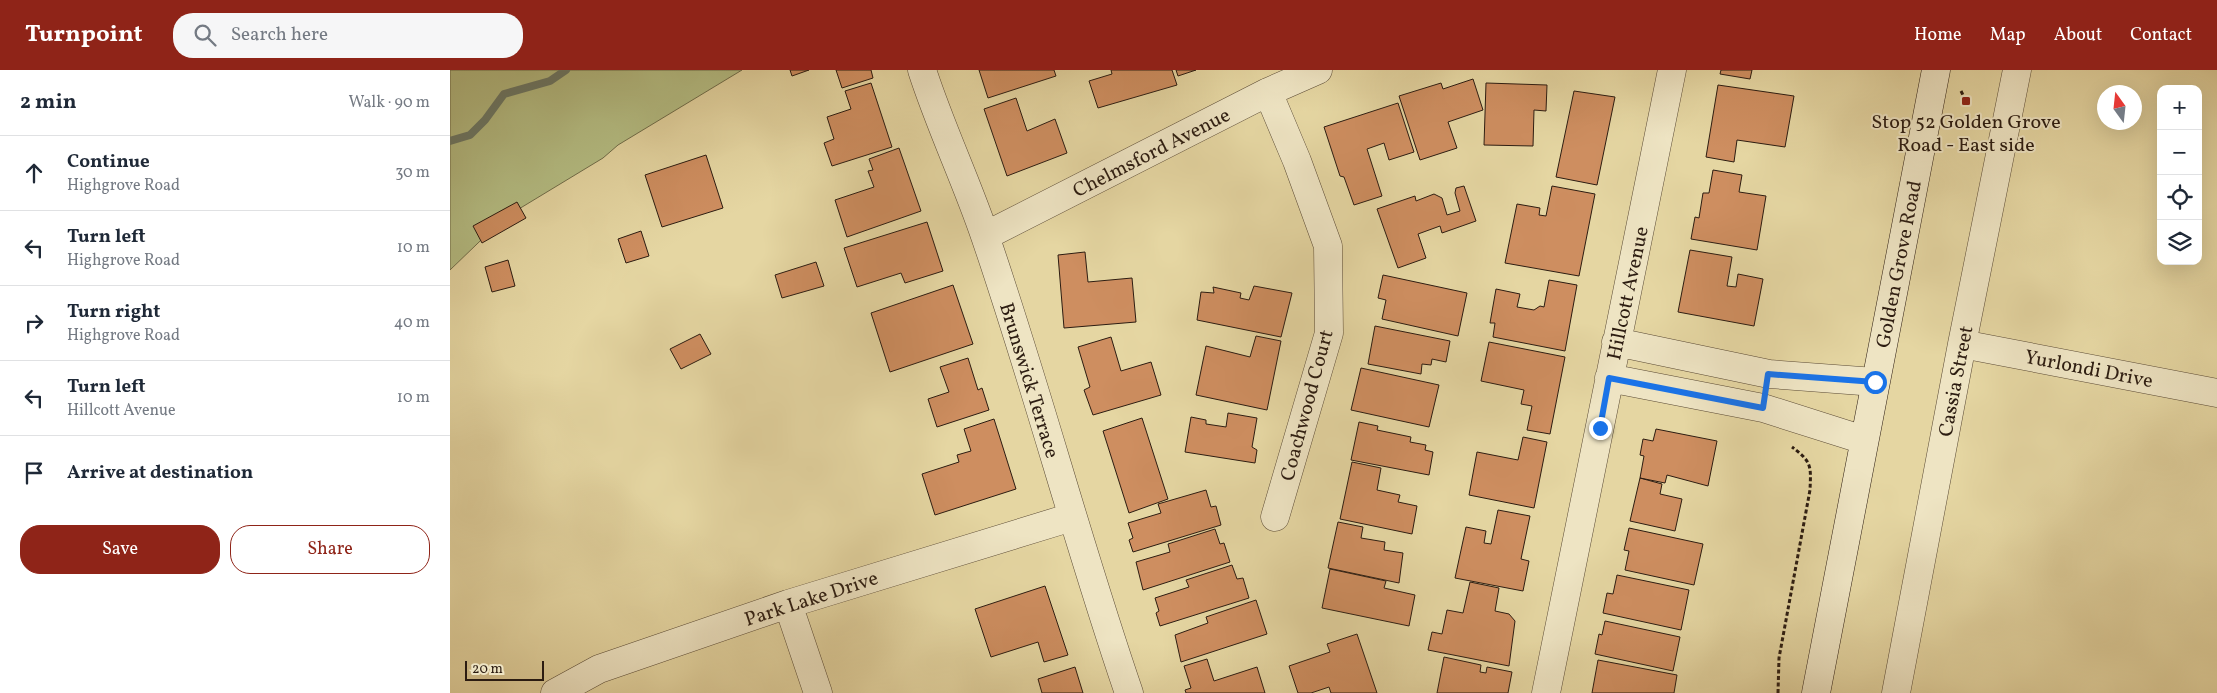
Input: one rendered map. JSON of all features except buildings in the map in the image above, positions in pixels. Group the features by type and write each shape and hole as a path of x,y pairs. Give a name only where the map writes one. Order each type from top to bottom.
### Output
{"street":[{"name":"Brunswick Terrace","path":"922,70 985,236 1072,517 1130,693"},
{"name":"Chelmsford Avenue","path":"985,236 1268,92 1318,70"},
{"name":"Hillcott Avenue","path":"1546,693 1672,70"},
{"name":"Golden Grove Road","path":"1816,693 1936,70"},
{"name":"Cassia Street","path":"1901,692 1962,344 2017,70"},
{"name":"Coachwood Court","path":"1268,92 1297,161 1328,246 1329,333 1275,517"},
{"path":"1616,342 1768,374 1875,382"},
{"name":"Yurlondi Drive","path":"1962,344 2217,393"},
{"path":"1763,408 1768,374"},
{"path":"1609,378 1763,408 1864,440"},
{"name":"Park Lake Drive","path":"555,693 599,669 788,604 1072,517"},
{"path":"788,604 818,693"}],"path":[{"path":"1778,693 1778,658 1810,490 1811,469 1808,459 1784,441"}],"green space":[{"path":"450,70 742,70 618,145 603,158 504,218 450,270"}],"waterway":[{"path":"450,141 470,135 485,120 504,94 550,81 566,70"}],"place":[{"name":"Stop 52 Golden Grove Road - East side","path":"1966,101"}],"route":[{"path":"1600,428 1609,378 1763,408 1768,374 1875,382"}]}
